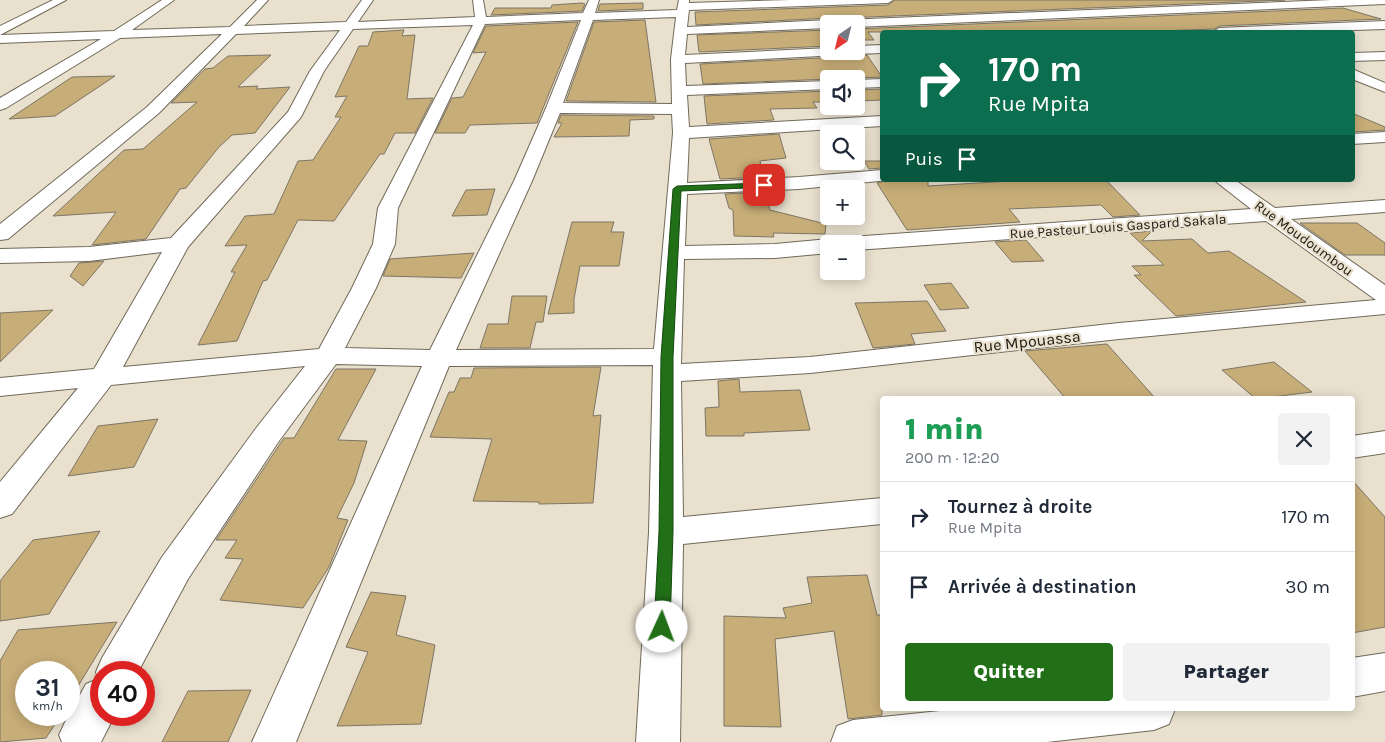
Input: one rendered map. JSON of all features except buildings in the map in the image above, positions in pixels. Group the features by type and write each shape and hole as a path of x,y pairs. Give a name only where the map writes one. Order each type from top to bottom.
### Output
{"street":[{"path":"0,31 61,0"},
{"path":"0,105 118,34 169,0"},
{"path":"0,234 153,110 264,0"},
{"path":"0,505 104,376 178,244 295,114 317,71 368,0"},
{"path":"683,13 888,0"},
{"path":"1190,0 1254,30"},
{"path":"865,23 1385,1"},
{"path":"990,6 1020,28"},
{"path":"0,39 348,26 480,10 590,8 820,23"},
{"path":"274,742 439,358 523,181 554,108 590,8"},
{"path":"122,661 175,568 268,434 328,356 364,288 384,244 388,208 480,10"},
{"path":"658,742 666,532 668,365 680,111 678,59 683,13"},
{"path":"1294,30 1385,25"},
{"path":"865,50 880,49"},
{"path":"678,59 820,52"},
{"path":"1355,57 1385,56"},
{"path":"1355,74 1385,89"},
{"path":"865,84 880,83"},
{"path":"680,111 820,86"},
{"path":"1361,92 1385,89"},
{"path":"554,108 680,111 880,121"},
{"path":"1355,139 1385,137"},
{"path":"677,189 800,184 880,176"},
{"name":"Rue Moudoumbou","path":"1226,182 1385,296"},
{"name":"Rue Pasteur Louis Gaspard Sakala","path":"865,243 1273,216 1385,206"},
{"path":"0,256 89,254 178,244"},
{"path":"673,253 775,251 820,247"},
{"name":"Rue Mpouassa","path":"0,387 328,356 668,365 810,365 1119,331 1385,307"},
{"path":"1355,447 1385,442"},
{"path":"666,532 880,511"},
{"path":"1355,677 1385,672"},
{"path":"853,742 1136,711"},
{"path":"80,735 90,717"}],"route":[{"path":"662,627 666,532 667,357 677,189 764,185"}]}
